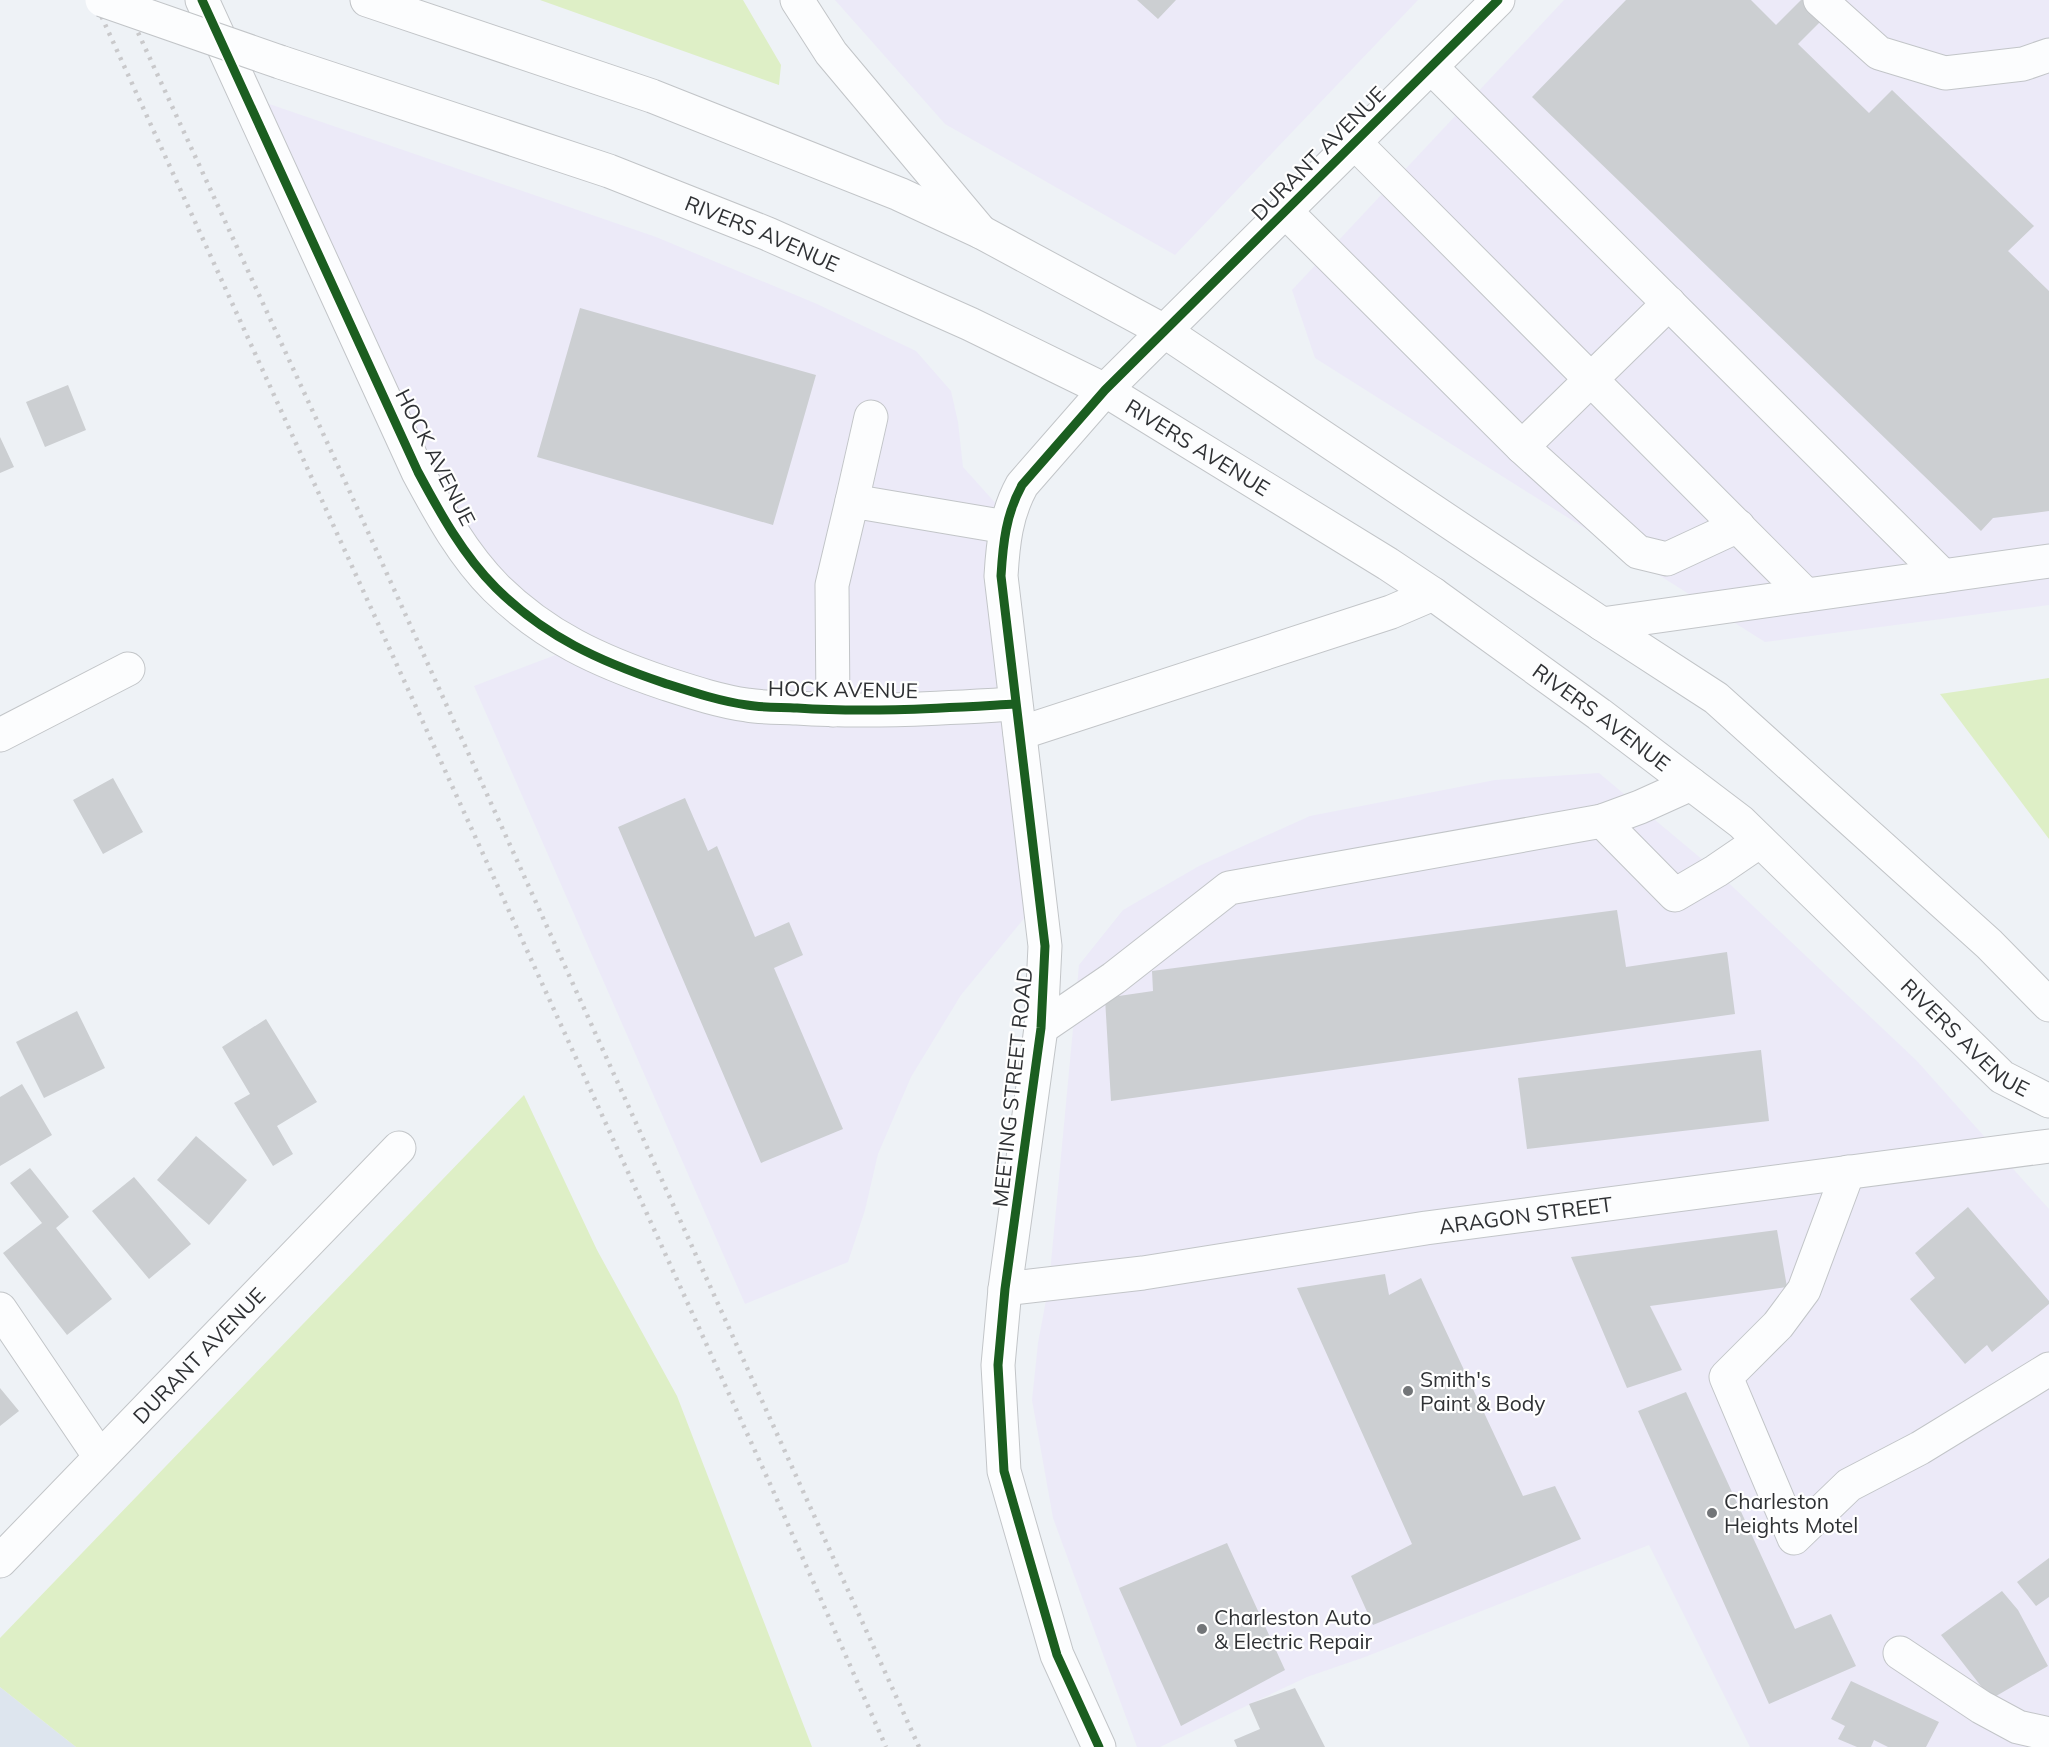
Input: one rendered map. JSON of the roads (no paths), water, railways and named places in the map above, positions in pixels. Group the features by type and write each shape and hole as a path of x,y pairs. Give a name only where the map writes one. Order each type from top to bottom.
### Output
{"street":[{"name":"RIVERS AVENUE","path":"102,0 620,175 768,234 959,319 1105,390 1433,594 1599,714 1740,822 2002,1077 2049,1101"},
{"name":"HOCK AVENUE","path":"202,0 418,472 446,523 495,587 531,619 575,648 621,669 704,696 748,706 1017,719 1391,612 1433,594"},
{"path":"366,0 652,96 889,190 981,232 1164,331 1716,698 1989,944 2049,1005"},
{"path":"797,0 831,53 981,232"},
{"name":"DURANT AVENUE","path":"1164,331 1498,0"},
{"path":"1820,0 1879,52 1945,73 2023,64 2049,55"},
{"path":"1431,67 1943,576"},
{"path":"1354,142 1806,596"},
{"path":"1285,211 1522,447 1638,552 1667,558 1738,526"},
{"path":"1522,447 1669,303"},
{"name":"MEETING STREET ROAD","path":"1099,1747 1057,1655 1004,1471 998,1365 1005,1289 1041,1028 1045,946 1001,576 1002,544 1014,499 1022,485 1105,390 1164,331"},
{"path":"833,710 832,585 871,417"},
{"path":"852,501 1006,527"},
{"path":"1602,624 2049,561"},
{"path":"0,735 128,669"},
{"path":"1041,1028 1114,978 1230,888 1602,820 1640,807 1691,784"},
{"path":"1602,820 1675,895 1760,841"},
{"name":"ARAGON STREET","path":"1005,1289 1143,1273 1426,1228 2049,1146"},
{"name":"DURANT AVENUE","path":"0,1561 399,1148"},
{"path":"1848,1172 1804,1290 1778,1325 1726,1377 1794,1538 1849,1485 1920,1448 2049,1369"},
{"path":"0,1309 100,1458"},
{"path":"1900,1653 1981,1707 2018,1727 2049,1734"}],"railway":[{"path":"94,0 771,1486 886,1747"},
{"path":"123,0 344,479 919,1747"}],"place":[{"name":"Smith's Paint & Body","path":"1408,1391"},
{"name":"Charleston Heights Motel","path":"1712,1513"},
{"name":"Charleston Auto & Electric Repair","path":"1202,1629"}]}
